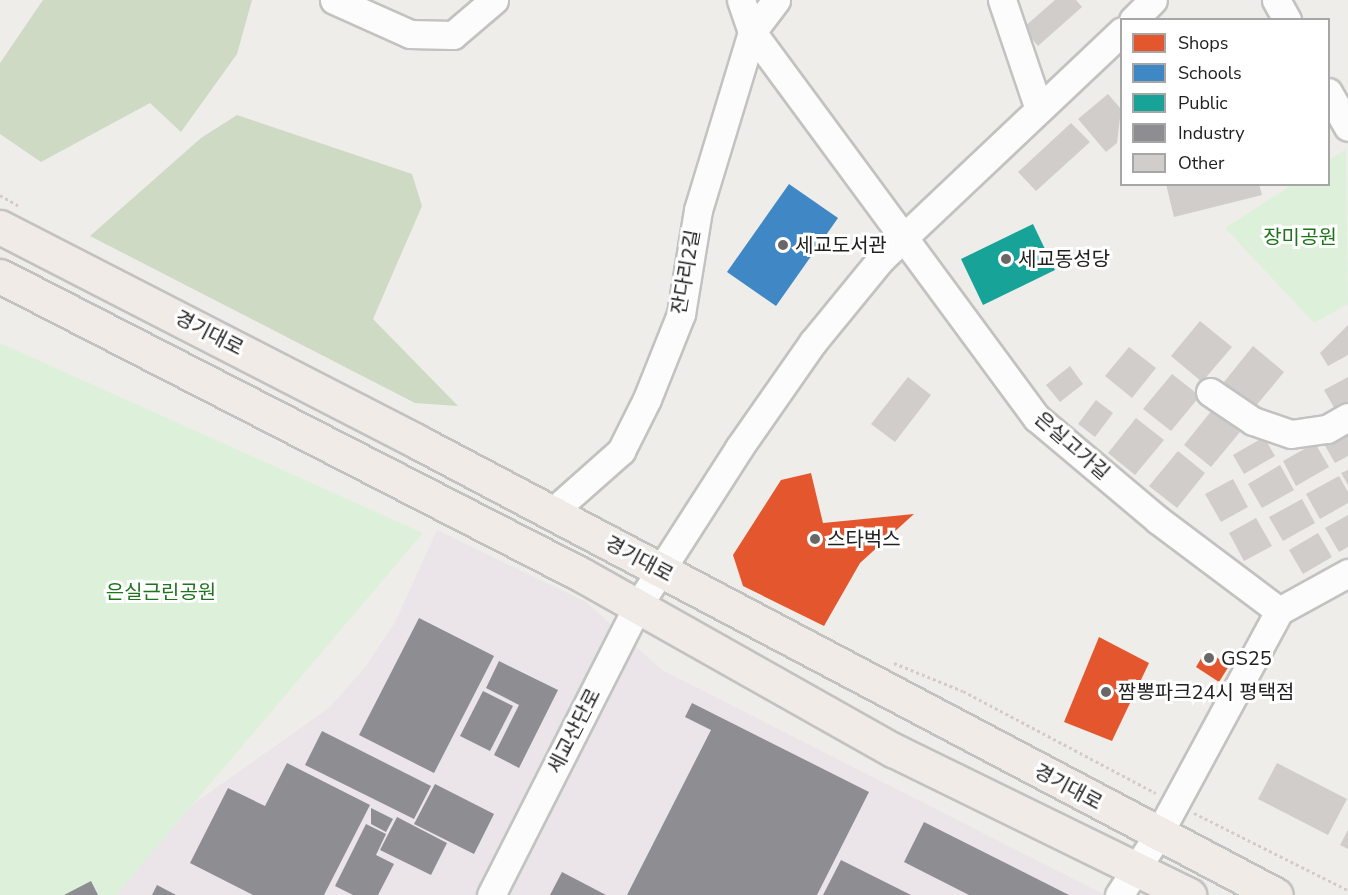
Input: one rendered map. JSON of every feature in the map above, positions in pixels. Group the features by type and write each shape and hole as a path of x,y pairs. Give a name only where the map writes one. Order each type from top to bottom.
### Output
{"main road":[{"name":"경기대로","path":"0,227 661,570 1158,835 1276,895"},
{"path":"0,276 637,607 893,750 1189,895"}],"street":[{"path":"334,0 410,34 453,35 494,0"},
{"path":"741,0 752,32 904,242"},
{"name":"잔다리2길","path":"552,513 621,451 647,399 681,314 698,210 752,32 776,0"},
{"path":"1002,0 1039,109"},
{"path":"1135,18 1153,0"},
{"path":"1276,0 1286,18"},
{"path":"661,570 813,342 880,260 904,242 1120,32"},
{"path":"1330,94 1348,127"},
{"name":"은실고가길","path":"904,242 1037,418 1158,520 1279,611"},
{"path":"1210,392 1253,421 1291,434 1327,429 1348,417"},
{"name":"세교산단로","path":"491,895 637,607 661,570"},
{"path":"1119,895 1135,867 1158,835 1279,611 1348,573"}],"shaded area":[{"path":"437,530 586,602 662,670 1105,895 49,895 192,805 330,707 366,666 395,622"}],"green space":[{"path":"43,0 252,0 237,54 181,132 150,103 41,162 0,134 0,63"},
{"path":"237,115 412,174 422,206 373,319 458,406 415,403 90,236 201,138"},
{"name":"장미공원","path":"1346,149 1348,304 1314,323 1225,228 1290,186 1330,186 1330,159"},
{"name":"은실근린공원","path":"0,343 423,533 116,895 0,895"}],"building: Shops":[{"name":"스타벅스","path":"811,473 823,523 914,514 860,563 824,626 743,586 733,555 781,480"},
{"name":"짬뽕파크24시 평택점","path":"1099,637 1149,663 1112,741 1064,722"},
{"name":"GS25","path":"1206,650 1229,666 1219,682 1196,667"}],"building: Schools":[{"name":"세교도서관","path":"789,184 838,218 776,306 727,272"}],"building: Public":[{"path":"1033,224 1055,270 983,305 961,259"}],"building: Industry":[{"path":"419,618 494,656 434,773 359,735"},
{"path":"499,661 558,690 519,768 494,755 519,705 486,688"},
{"path":"483,691 513,706 490,751 460,736"},
{"path":"692,703 869,792 817,895 627,895 711,730 685,717"},
{"path":"322,731 431,786 414,819 305,765"},
{"path":"287,763 370,805 324,895 253,895 190,863 228,788 265,806"},
{"path":"435,784 494,814 474,854 414,824"},
{"path":"371,808 393,819 386,832 371,824"},
{"path":"397,817 447,843 431,875 380,850"},
{"path":"924,822 1069,895 969,895 904,862"},
{"path":"366,824 386,834 376,855 394,864 378,895 353,895 335,886"},
{"path":"841,860 911,895 823,895"},
{"path":"562,872 606,895 550,895"},
{"path":"91,881 98,895 64,895"},
{"path":"157,885 176,895 152,895"}],"building: Other":[{"path":"1055,0 1076,0 1082,7 1038,46 1023,28"},
{"path":"1108,94 1120,108 1117,143 1106,152 1078,119"},
{"path":"1071,123 1090,142 1036,191 1018,172"},
{"path":"1166,186 1260,186 1262,195 1174,217"},
{"path":"1200,321 1232,347 1202,382 1171,356"},
{"path":"1348,325 1348,355 1328,366 1320,353"},
{"path":"1253,346 1284,372 1255,407 1224,382"},
{"path":"1129,347 1156,368 1132,398 1105,376"},
{"path":"1070,366 1083,384 1060,402 1046,385"},
{"path":"1172,374 1200,396 1171,431 1143,409"},
{"path":"908,377 931,395 895,442 871,424"},
{"path":"1348,377 1348,404 1336,411 1324,390"},
{"path":"1096,400 1113,413 1095,437 1078,424"},
{"path":"1212,410 1240,432 1211,467 1184,445"},
{"path":"1136,418 1164,440 1135,475 1108,453"},
{"path":"1348,431 1348,456 1335,463 1324,444"},
{"path":"1264,437 1275,456 1244,474 1233,455"},
{"path":"1315,443 1329,467 1296,486 1283,461"},
{"path":"1178,451 1205,473 1177,508 1149,486"},
{"path":"1280,465 1294,490 1262,508 1248,484"},
{"path":"1348,470 1348,485 1341,473"},
{"path":"1339,476 1348,492 1348,503 1320,519 1306,494"},
{"path":"1233,479 1248,507 1221,522 1205,494"},
{"path":"1302,499 1315,523 1283,541 1269,517"},
{"path":"1348,515 1348,547 1339,552 1325,528"},
{"path":"1256,518 1272,546 1244,561 1229,533"},
{"path":"1318,533 1332,557 1303,574 1289,550"},
{"path":"1277,763 1347,799 1328,835 1258,799"},
{"path":"1348,830 1348,849 1340,845"}],"place":[{"name":"세교도서관","path":"783,245"},
{"name":"세교동성당","path":"1006,259"},
{"name":"스타벅스","path":"815,539"},
{"name":"GS25","path":"1209,658"},
{"name":"짬뽕파크24시 평택점","path":"1106,692"}]}
